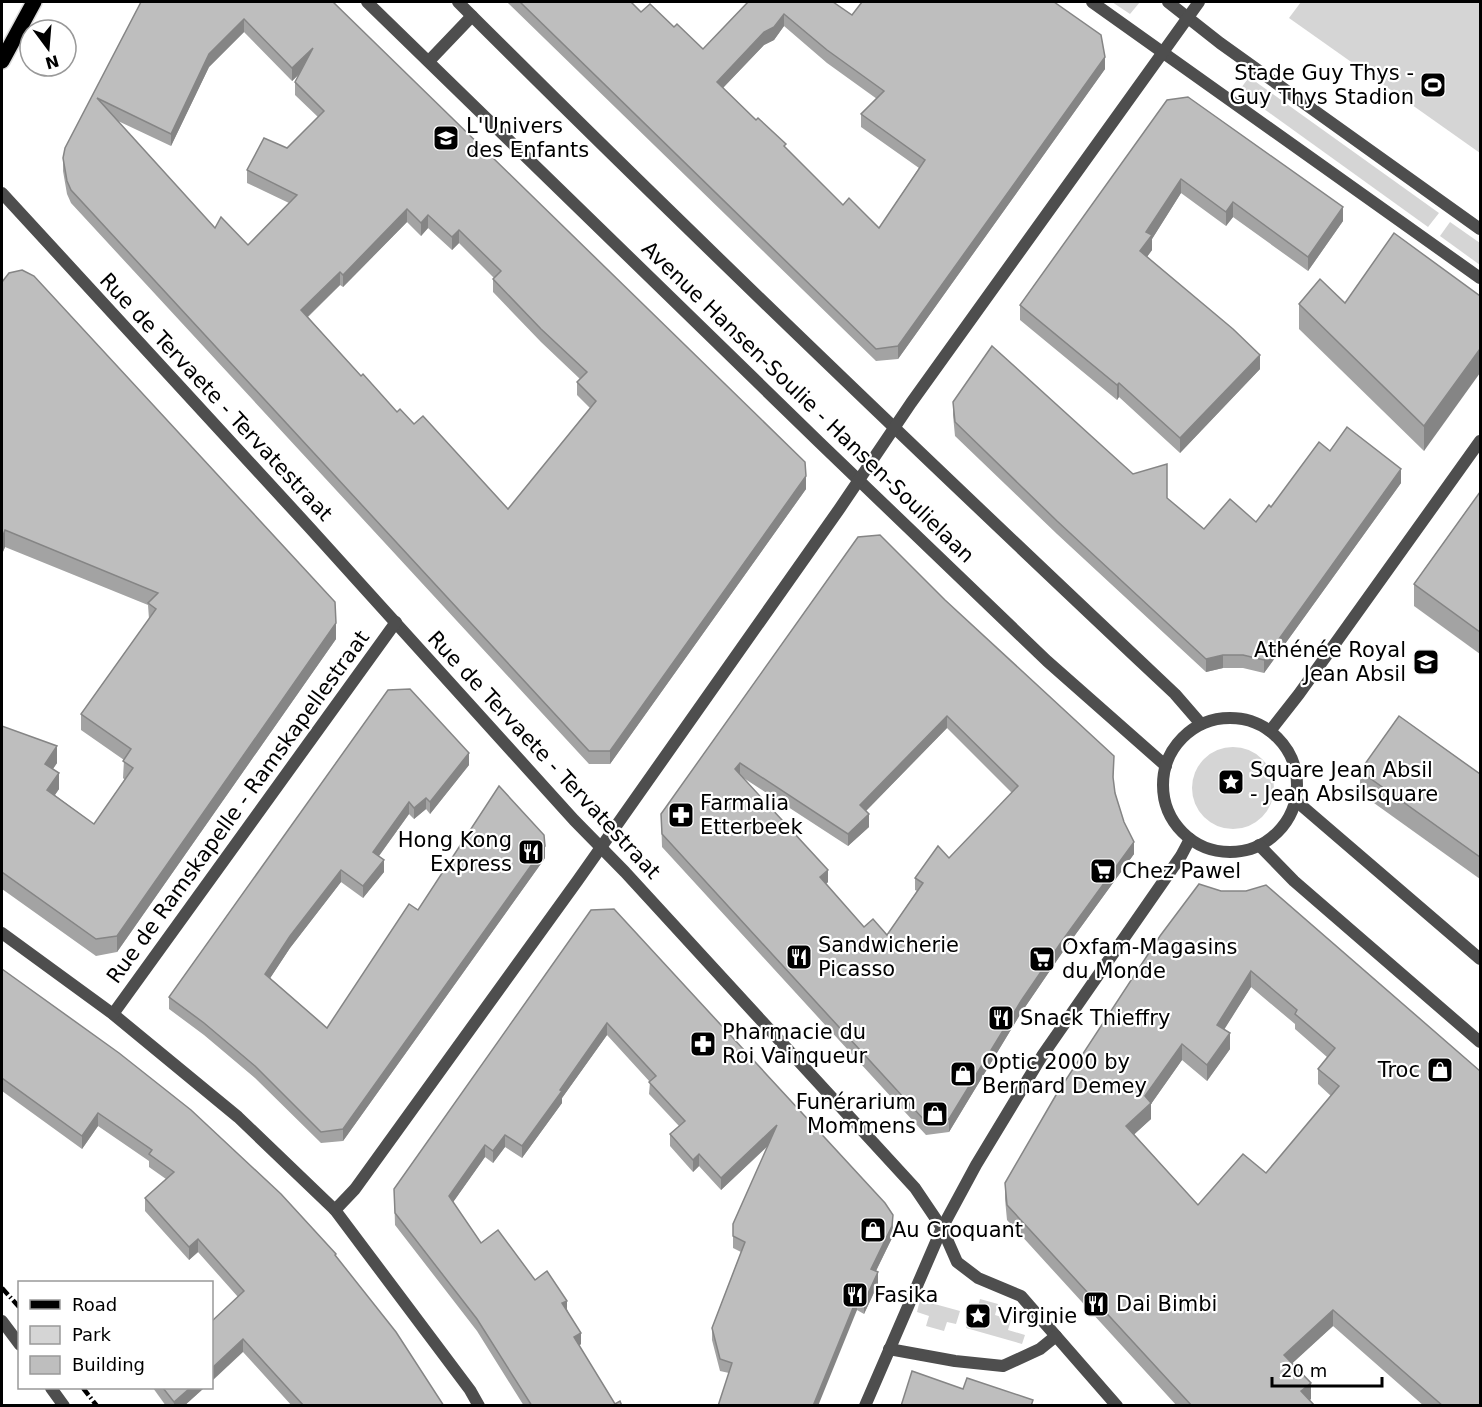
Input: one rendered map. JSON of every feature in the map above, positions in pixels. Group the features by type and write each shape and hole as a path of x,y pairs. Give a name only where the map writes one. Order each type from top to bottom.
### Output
{"main road":[{"path":"2,61 34,2"}],"street":[{"name":"Avenue Hansen-Soulie - Hansen-Soulielaan","path":"368,2 1047,661 1166,766"},
{"name":"Avenue Hansen-Soulie - Hansen-Soulielaan","path":"458,2 894,428 1175,694 1201,724"},
{"path":"1092,2 1480,278"},
{"path":"1168,2 1480,230"},
{"path":"335,1210 355,1189 600,847 894,428 1198,2"},
{"path":"429,61 472,16"},
{"name":"Rue de Tervaete - Tervatestraat","path":"2,193 915,1188 942,1228 957,1262 978,1278 1021,1296 1117,1406"},
{"path":"1270,731 1480,441"},
{"name":"Rue de Ramskapelle - Ramskapellestraat","path":"113,1014 396,622"},
{"path":"1229,718 1257,724 1270,731 1289,754 1295,769 1295,800 1282,826 1272,837 1259,845 1242,850 1224,851 1206,847 1190,839 1178,828 1169,814 1164,798 1163,782 1173,748 1201,724 1215,719 1229,718"},
{"path":"1295,800 1480,959"},
{"path":"864,1406 942,1228 981,1156 1042,1056 1181,856 1190,839"},
{"path":"1259,845 1294,881 1480,1042"},
{"path":"2,933 113,1014 238,1118 335,1210 470,1390 479,1406"},
{"path":"2,1321 18,1342"},
{"path":"889,1349 955,1361 1004,1366 1040,1349 1056,1336"},
{"path":"52,1389 64,1406"}],"green space":[{"path":"1112,2 1140,2 1130,14"},
{"name":"Stade Guy Thys - Guy Thys Stadion","path":"1301,2 1480,2 1480,153 1289,18"},
{"path":"1249,77 1439,213 1428,227 1239,91"},
{"path":"1450,222 1480,243 1480,265 1440,236"},
{"name":"Square Jean Absil - Jean Absilsquare","path":"1233,747 1249,750 1262,759 1271,772 1274,788 1271,804 1262,817 1249,826 1233,829 1217,826 1204,817 1195,804 1192,788 1195,772 1204,759 1217,750"},
{"path":"980,1299 998,1304 995,1315 1011,1320 1008,1330 1025,1335 1022,1344 966,1328 969,1319 974,1320"},
{"path":"920,1300 960,1311 956,1324 947,1322 944,1331 926,1326 929,1316 917,1312"}],"building":[{"path":"141,2 333,2 805,462 806,476 610,751 589,751 71,190 63,158 65,148","holes":["244,19 292,68 313,48 295,82 324,111 287,148 264,138 247,170 297,195 248,245 221,217 215,228 97,98 171,134 209,54","407,209 421,223 428,215 452,237 459,230 501,271 493,279 587,372 577,382 596,401 508,509 423,416 414,424 400,409 397,412 301,310 340,272 343,275"]},
{"path":"520,2 631,2 641,12 650,4 674,27 677,24 703,49 748,2 833,2 852,15 862,2 1054,2 1101,35 1105,57 898,346 876,349","holes":["784,14 827,50 884,91 861,114 925,160 879,228 849,198 843,205 784,146 786,144 758,118 756,120 717,82 764,32 774,27"]},
{"path":"1188,97 1343,207 1308,257 1233,202 1226,212 1181,179 1146,232 1152,235 1140,251 1233,329 1260,355 1180,438 1119,383 1117,385 1020,305 1167,100"},
{"path":"1394,233 1480,296 1480,349 1424,426 1299,304 1320,279 1345,303"},
{"path":"22,270 34,276 335,602 336,623 117,936 96,939 2,872 2,726 57,746 45,764 59,773 47,790 94,824 133,768 123,761 131,749 81,714 156,609 148,603 158,593 5,530 2,538 2,282 9,273"},
{"path":"992,346 1133,474 1167,464 1167,498 1204,529 1230,499 1256,522 1269,505 1271,507 1319,442 1330,451 1347,427 1401,469 1264,660 1243,655 1223,655 1206,659 1057,521 955,422 953,402"},
{"path":"1480,492 1480,632 1414,584"},
{"path":"880,535 945,600 1114,756 1115,793 1124,822 1134,842 1021,1001 949,1119 926,1122 662,834 661,814 858,537","holes":["947,716 1018,786 949,858 938,846 915,878 923,883 887,935 873,919 864,927 820,877 828,870 735,769 740,763 848,834 869,814 860,805"]},
{"path":"410,689 469,753 430,802 426,798 414,808 409,802 373,852 384,860 363,886 341,870 290,936 265,974 327,1028 409,904 418,910 499,786 544,835 545,846 343,1129 321,1132 255,1066 169,997 388,690"},
{"path":"1399,716 1480,774 1480,857 1360,771"},
{"path":"1199,884 1221,891 1246,891 1266,885 1480,1071 1480,1406 1443,1406 1333,1310 1284,1355 1311,1383 1301,1391 1315,1406 1192,1406 1007,1205 1005,1183 1056,1095 1160,936","holes":["1251,971 1297,1010 1295,1014 1335,1048 1318,1069 1339,1086 1266,1173 1243,1154 1198,1205 1126,1126 1151,1103 1145,1096 1182,1044 1207,1065 1230,1033 1217,1025"]},
{"path":"614,909 885,1203 893,1215 892,1226 871,1269 878,1272 864,1302 857,1298 813,1406 718,1406 732,1363 720,1359 712,1328 745,1242 733,1236 733,1224 777,1125 721,1178 699,1154 693,1160 670,1134 685,1121 649,1082 656,1076 607,1023 522,1146 505,1135 493,1151 485,1145 449,1196 481,1243 498,1230 535,1280 547,1271 567,1301 562,1303 581,1333 574,1337 615,1404 620,1401 622,1406 532,1406 477,1319 395,1213 394,1189 591,910"},
{"path":"2,969 119,1053 191,1110 281,1194 336,1254 396,1332 444,1406 304,1406 243,1339 213,1367 213,1320 244,1291 198,1239 189,1247 145,1198 174,1172 149,1154 152,1150 98,1113 82,1136 2,1078"},
{"path":"912,1371 963,1389 967,1378 1033,1400 1031,1406 901,1406"},
{"path":"164,1389 189,1389 174,1402"}],"railway":[{"path":"2,1288 18,1306"},
{"path":"84,1389 97,1406"}],"place":[{"name":"Stade Guy Thys - Guy Thys Stadion","path":"1433,85"},
{"name":"L'Univers des Enfants","path":"446,138"},
{"name":"Athénée Royal Jean Absil","path":"1426,662"},
{"name":"Square Jean Absil - Jean Absilsquare","path":"1231,782"},
{"name":"Farmalia Etterbeek","path":"681,815"},
{"name":"Hong Kong Express","path":"531,852"},
{"name":"Chez Pawel","path":"1103,871"},
{"name":"Sandwicherie Picasso","path":"799,957"},
{"name":"Oxfam-Magasins du Monde","path":"1042,959"},
{"name":"Snack Thieffry","path":"1001,1018"},
{"name":"Pharmacie du Roi Vainqueur","path":"703,1044"},
{"name":"Troc","path":"1440,1070"},
{"name":"Optic 2000 by Bernard Demey","path":"963,1074"},
{"name":"Funérarium Mommens","path":"935,1114"},
{"name":"Au Croquant","path":"873,1230"},
{"name":"Fasika","path":"855,1295"},
{"name":"Dai Bimbi","path":"1096,1304"},
{"name":"Virginie","path":"978,1316"}]}
